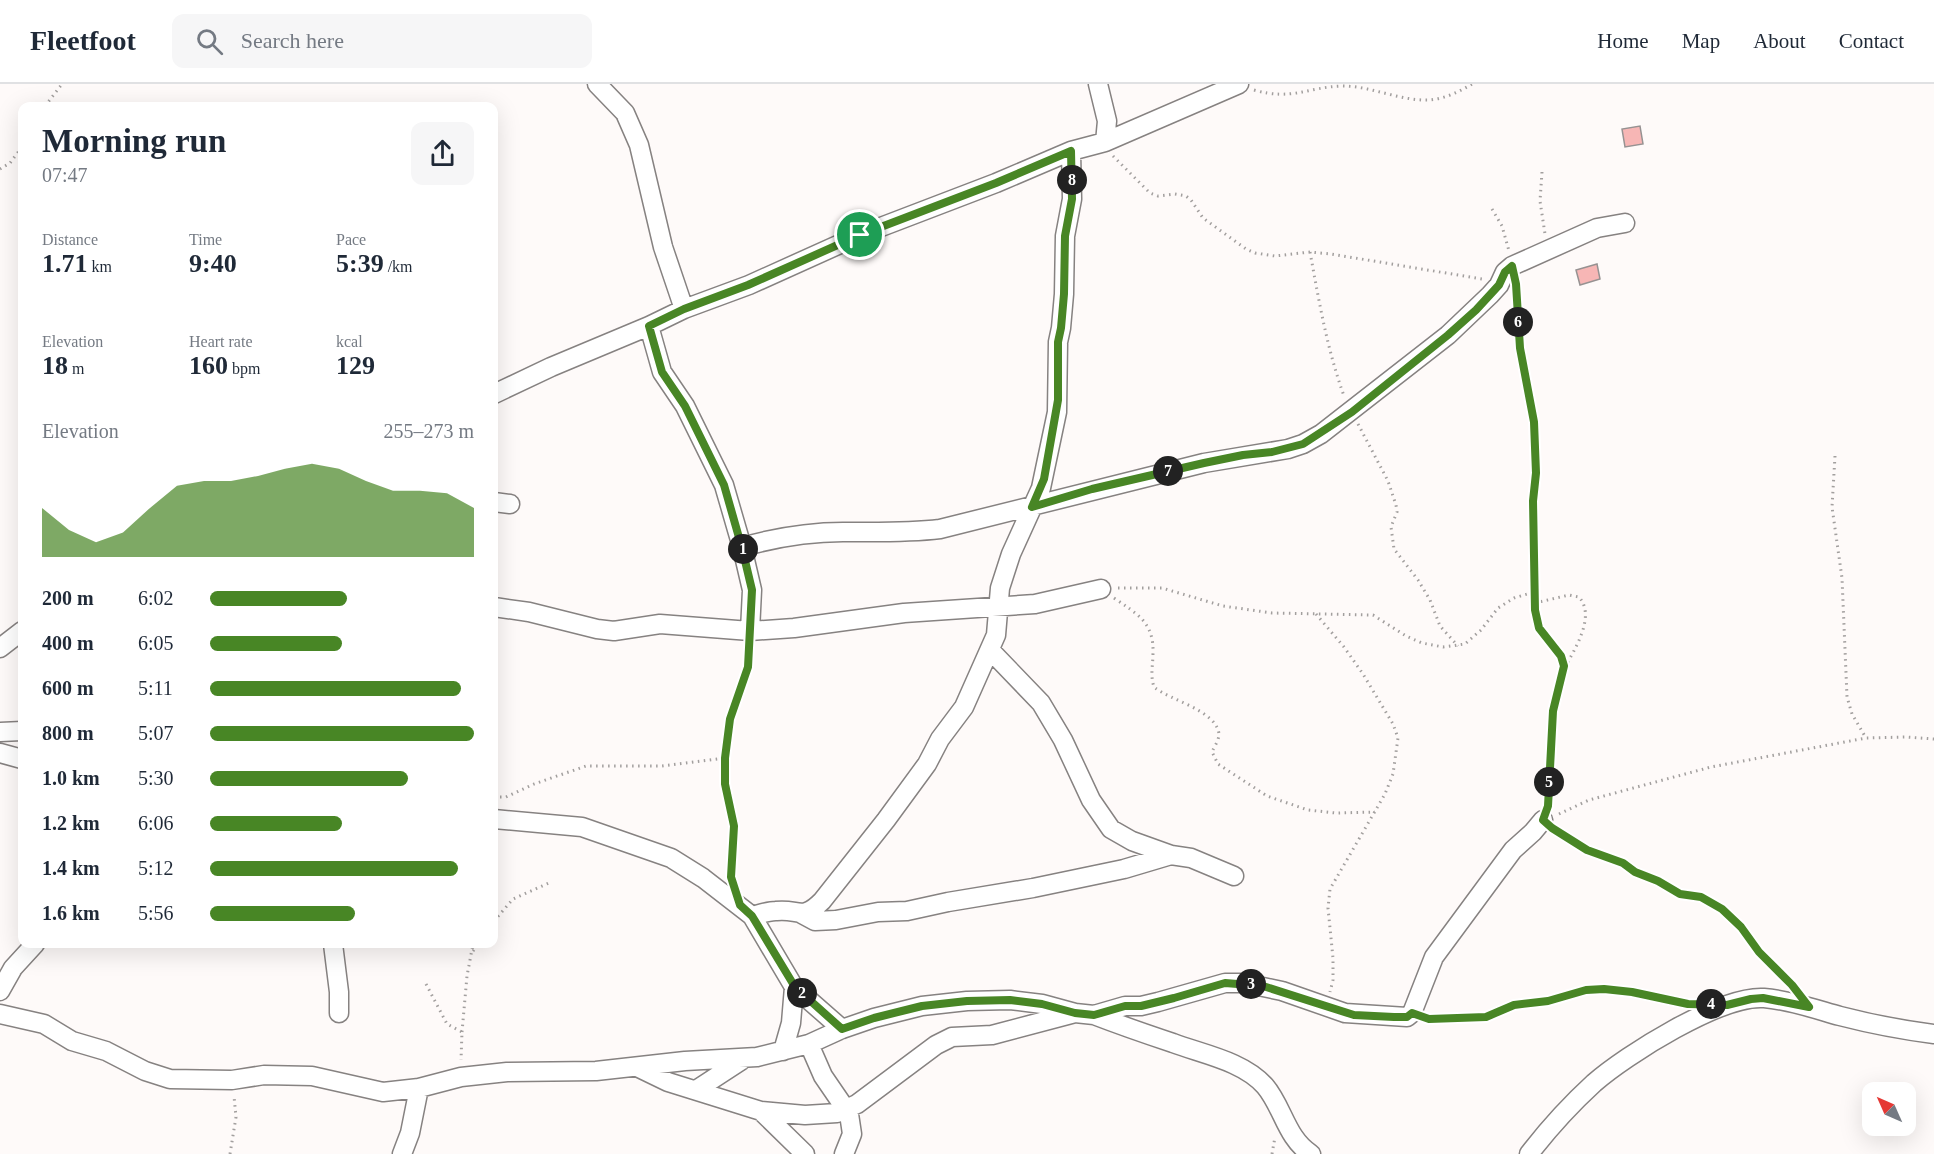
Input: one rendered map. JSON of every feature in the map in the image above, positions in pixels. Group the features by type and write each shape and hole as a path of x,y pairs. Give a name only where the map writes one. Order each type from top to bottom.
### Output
{"street":[{"path":"597,84 625,113 639,146 663,247 684,309"},
{"path":"1098,84 1107,121 1104,142"},
{"path":"498,392 684,309 748,285 860,235 996,183 1071,151 1104,142 1239,84"},
{"path":"802,914 813,910 822,901 927,764 940,739 964,707 996,635 1000,588 1011,554 1044,479 1058,400 1058,342 1064,294 1065,236 1072,199 1071,151"},
{"path":"742,548 763,542 822,534 940,529 1032,507 1092,489 1204,463 1288,449 1303,444 1352,412 1418,360 1476,310 1499,285 1509,269 1597,228 1625,223"},
{"path":"649,326 662,372 685,406 724,485 752,590 750,631"},
{"path":"498,608 545,615 614,631 660,624 750,631 794,628 904,613 1035,604 1101,589"},
{"path":"0,648 18,634"},
{"path":"990,650 1041,703 1063,740 1091,800 1111,829 1132,841 1171,855 1191,858 1234,876"},
{"path":"0,732 18,731"},
{"path":"0,753 18,758"},
{"path":"498,819 582,827 671,858 746,910 795,987 842,1029"},
{"path":"1094,1015 1125,1006 1141,1006 1174,998 1225,983 1263,986 1354,1015 1407,1017 1412,1013 1434,957 1513,850 1543,820"},
{"path":"746,910 779,910 802,914 816,921 836,920 878,912 907,911 1124,869 1171,855"},
{"path":"0,991 13,968 31,948"},
{"path":"334,948 339,1013"},
{"path":"783,1051 791,1023 795,987"},
{"path":"1529,1154 1558,1118 1597,1081 1678,1026 1727,1005 1763,998 1869,1023 1934,1034"},
{"path":"0,1014 44,1024 72,1041 106,1051 145,1071 170,1079 232,1080 264,1074 312,1077 383,1092 418,1088 461,1077 507,1072 596,1071 685,1061 757,1058 809,1044 874,1018 922,1006 967,1001 1010,1000 1094,1015 1238,1066 1264,1084 1277,1103 1293,1137 1303,1149 1311,1154"},
{"path":"637,1066 668,1082 761,1112 805,1115 837,1113 857,1104 936,1045 952,1037 992,1035 1075,1013"},
{"path":"809,1044 824,1076 849,1114 852,1134 847,1152"},
{"path":"696,1090 744,1059"},
{"path":"402,1154 410,1132 418,1088"},
{"path":"761,1112 805,1154"}],"path":[{"path":"48,102 62,84"},
{"path":"1239,84 1277,95 1340,86 1373,89 1414,100 1443,98 1472,84"},
{"path":"1104,142 1114,158 1150,193 1158,196 1175,194 1186,196 1203,218 1246,249 1262,255 1275,256 1310,252 1479,279 1494,278 1509,269"},
{"path":"0,169 10,164 18,153"},
{"path":"1542,172 1539,201 1549,251"},
{"path":"1492,209 1502,226 1509,269 1516,284 1520,348 1534,422 1535,603 1539,628 1561,656 1564,669"},
{"path":"1310,252 1331,357 1346,399 1388,481 1396,505 1397,512 1391,527 1394,549 1430,600 1440,626 1458,646"},
{"path":"1834,456 1832,507 1842,578 1847,697 1852,714 1866,738"},
{"path":"1101,589 1162,588 1210,602 1272,613 1373,615 1406,636 1422,643 1443,647 1458,646 1473,639 1498,608 1514,598 1534,592"},
{"path":"1101,589 1147,624 1153,644 1154,687 1209,718 1218,731 1219,737 1212,752 1218,764 1267,795 1308,810 1336,813 1376,812"},
{"path":"1535,603 1569,595 1579,597 1584,604 1586,620 1564,669 1553,711 1548,806 1543,820"},
{"path":"1316,614 1363,674 1394,724 1398,738 1393,774 1376,812 1330,888 1328,908 1333,980 1327,1007"},
{"path":"746,910 731,877 734,826 725,784 725,758 730,719 748,667 750,631"},
{"path":"1543,820 1589,800 1711,767 1866,738 1906,736 1934,739"},
{"path":"498,797 506,797 534,784 586,766 662,766 725,758"},
{"path":"1543,820 1587,850 1623,863 1635,872 1658,881 1680,894 1701,897 1722,909 1741,927 1759,952 1788,980 1809,1007"},
{"path":"498,916 513,899 550,882"},
{"path":"461,1077 462,1032 467,976 472,948"},
{"path":"472,952 476,948"},
{"path":"426,984 447,1024 462,1032"},
{"path":"1412,1013 1429,1019 1486,1017 1514,1005 1548,1001 1586,990 1604,989 1697,1004"},
{"path":"230,1154 236,1117 232,1080"}],"building":[{"path":"1640,126 1643,144 1625,147 1622,129"},
{"path":"1597,264 1600,279 1580,285 1576,270"}],"route":[{"path":"1071,151 1072,199 1065,236 1064,294 1058,342 1058,400 1044,479 1032,507 1092,489 1204,463 1288,449 1303,444 1352,412 1448,335 1476,310 1499,285 1505,272 1512,266 1516,284 1520,348 1534,422 1535,610 1539,628 1558,651 1564,663 1553,711 1548,810 1543,820 1587,850 1623,863 1635,872 1664,884 1673,891 1701,897 1722,909 1741,927 1766,960 1784,975 1809,1007 1763,998 1727,1005 1688,1004 1632,992 1604,989 1586,990 1548,1001 1514,1005 1486,1017 1429,1019 1412,1013 1407,1017 1354,1015 1263,986 1225,983 1174,998 1141,1006 1125,1006 1094,1015 1010,1000 967,1001 922,1006 842,1029 795,987 752,916 740,905 731,877 734,826 725,784 725,758 730,719 748,667 752,590 724,485 685,406 662,372 649,326 860,235 996,183 1071,151"}]}
